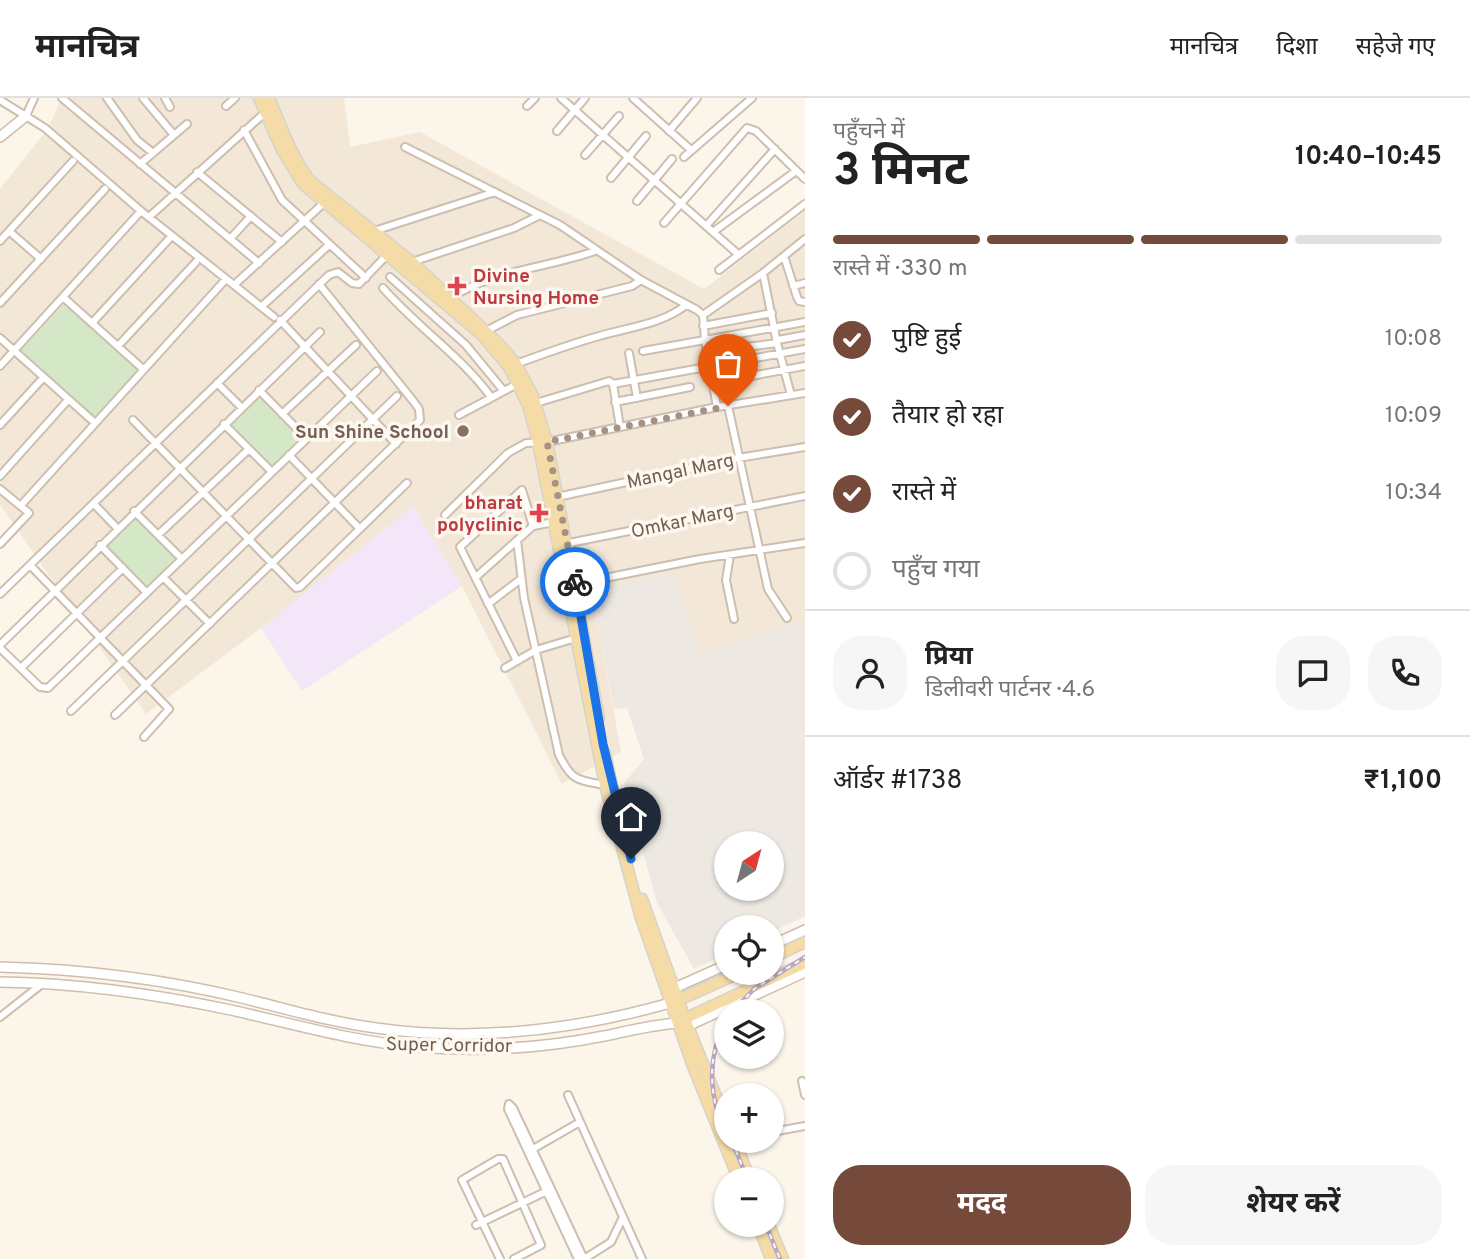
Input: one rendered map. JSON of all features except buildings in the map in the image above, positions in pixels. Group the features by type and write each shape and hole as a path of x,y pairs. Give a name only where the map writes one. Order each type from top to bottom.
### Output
{"main road":[{"path":"259,98 269,106 309,180 412,262 486,331 516,364 536,403 554,522 575,584 614,794 670,991"},
{"path":"269,106 295,172 303,184 481,334 519,383 542,442 556,497 576,638 605,785 641,918 734,1167"},
{"path":"0,137 26,116"},
{"path":"784,940 805,930"},
{"path":"784,952 805,942"},
{"name":"Super Corridor","path":"0,982 162,997 334,1036 420,1048 468,1049 538,1045 604,1036 649,1026 682,1024 805,963"},
{"name":"Super Corridor","path":"0,967 59,970 161,982 242,998 338,1022 429,1033 480,1034 556,1028 674,1002 714,984"},
{"path":"670,991 714,971"},
{"path":"682,1024 805,972"},
{"path":"682,1024 714,1092"},
{"path":"703,1090 709,1080"},
{"path":"763,1237 771,1259"},
{"path":"774,1237 783,1259"}],"street":[{"path":"26,116 33,98"},
{"path":"62,98 258,263"},
{"path":"107,98 137,140 153,153"},
{"path":"143,98 174,135"},
{"path":"165,98 170,107"},
{"path":"226,106 235,98"},
{"path":"527,106 535,98"},
{"path":"561,98 739,255"},
{"path":"557,131 585,98"},
{"path":"633,98 691,150"},
{"path":"641,106 648,98"},
{"path":"669,131 697,98"},
{"path":"684,157 752,98"},
{"path":"0,100 60,140 141,211 277,319 396,444"},
{"path":"149,216 269,106"},
{"path":"585,155 619,116"},
{"path":"140,164 187,124"},
{"path":"664,223 744,130 752,128 805,179"},
{"path":"244,130 282,200 366,278"},
{"path":"611,178 646,136"},
{"path":"125,152 137,140"},
{"path":"405,147 560,225 641,280 697,310 703,316 717,407"},
{"path":"706,226 775,149"},
{"path":"637,201 672,159"},
{"path":"0,241 74,160"},
{"path":"713,232 796,171"},
{"path":"197,172 282,242"},
{"path":"0,303 105,189"},
{"path":"374,231 495,192"},
{"path":"234,285 325,202"},
{"path":"719,270 805,204"},
{"path":"0,366 141,211"},
{"path":"230,239 251,216"},
{"path":"412,262 514,228 538,216"},
{"path":"9,231 41,259"},
{"path":"92,323 169,239"},
{"path":"703,316 804,241"},
{"path":"261,307 328,245"},
{"path":"450,298 500,276 595,251"},
{"path":"0,594 217,383 277,319 334,272 344,275 356,284 366,278 388,254"},
{"path":"784,256 799,301 805,302"},
{"path":"118,346 196,262"},
{"path":"763,273 791,395"},
{"path":"390,276 466,345 503,390"},
{"path":"23,503 226,279"},
{"path":"486,331 517,316 632,286 641,280"},
{"path":"793,286 805,283"},
{"path":"115,715 420,420 419,409 319,284"},
{"path":"383,288 463,363 491,397"},
{"path":"63,297 143,369"},
{"path":"516,364 567,345 654,320 686,305"},
{"path":"703,326 772,313"},
{"path":"643,351 805,323"},
{"path":"320,331 134,511 0,646 40,687 48,688 377,371"},
{"path":"707,352 805,335"},
{"path":"0,338 94,422"},
{"path":"282,414 356,345"},
{"path":"737,348 743,377"},
{"path":"536,403 609,381 613,384 633,381 805,349"},
{"path":"629,353 637,398"},
{"path":"714,383 805,366"},
{"path":"0,425 43,378"},
{"path":"217,383 241,407"},
{"path":"459,415 519,383"},
{"path":"613,384 620,427"},
{"path":"615,402 690,387"},
{"path":"259,390 306,438"},
{"path":"445,516 494,470 504,456 526,443 805,393"},
{"path":"71,711 397,396"},
{"path":"0,475 68,400"},
{"path":"728,406 768,589 787,618"},
{"path":"133,420 293,586 300,587 407,483"},
{"path":"224,424 272,472"},
{"name":"Mangal Marg","path":"556,497 738,458 805,447"},
{"path":"158,535 249,449"},
{"path":"289,456 360,529"},
{"path":"0,489 29,513 0,544"},
{"path":"517,661 460,547 522,489 533,526"},
{"name":"Omkar Marg","path":"563,545 805,496"},
{"path":"94,505 117,528"},
{"path":"134,511 181,559"},
{"path":"476,577 533,526 554,522"},
{"path":"517,540 521,579 559,755 568,774 577,780 605,785"},
{"path":"575,584 805,543"},
{"path":"100,545 147,593"},
{"path":"730,555 726,580 734,619"},
{"path":"30,565 169,709 144,737"},
{"path":"21,668 123,568"},
{"path":"163,577 210,624"},
{"path":"488,604 521,579"},
{"path":"505,667 536,650 576,638"},
{"path":"0,1017 43,984"},
{"path":"802,1081 805,1095"},
{"path":"568,1095 642,1259"},
{"path":"578,1259 549,1191 533,1149 512,1105 509,1104 508,1109 549,1191 584,1259 611,1242 623,1217"},
{"path":"533,1149 580,1122"},
{"path":"784,1130 805,1126"},
{"path":"500,1259 479,1223 462,1180 498,1159 503,1159 541,1245 514,1259"},
{"path":"479,1223 549,1191"}],"shaded area":[{"path":"62,98 344,98 350,147 420,132 704,289 805,211 805,620 700,656 592,589 621,752 562,784 462,586 413,507 261,628 146,714 0,505 0,189 47,130"},
{"path":"413,507 462,586 302,691 261,628"},
{"path":"672,573 700,656 805,620 805,916 784,926 784,915 714,915 714,960 694,969 657,903 624,783 644,759 627,708 614,709 592,589"}],"green space":[{"path":"65,303 138,370 94,419 20,351"},
{"path":"260,396 301,439 271,468 229,425"},
{"path":"134,516 177,558 147,588 104,546"}],"railway":[{"path":"744,999 754,989 805,957"},
{"path":"714,1058 714,1098"},
{"path":"737,1153 743,1167"},
{"path":"771,1237 780,1259"}],"way so far":[{"path":"575,582 547,442 728,406"}],"place":[{"name":"Divine Nursing Home","path":"457,286"},
{"name":"Sun Shine School","path":"463,431"},
{"name":"bharat polyclinic","path":"539,513"}],"route":[{"path":"575,582 603,744 631,859"}]}
